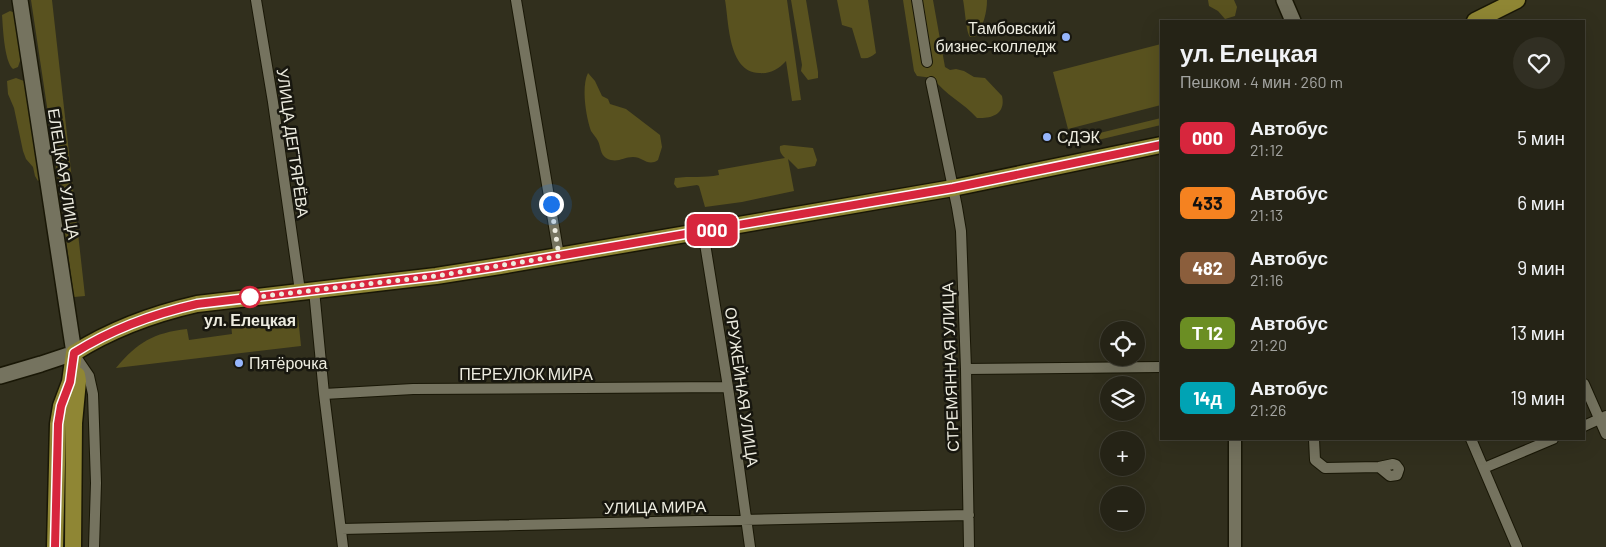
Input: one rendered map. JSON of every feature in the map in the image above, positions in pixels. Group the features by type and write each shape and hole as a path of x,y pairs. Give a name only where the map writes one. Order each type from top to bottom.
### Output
{"main road":[{"name":"ЕЛЕЦКАЯ УЛИЦА","path":"20,0 74,353"},
{"path":"1284,0 1292,20"},
{"path":"1477,20 1517,0"},
{"path":"0,376 74,353 108,334 166,311 197,304 436,276 559,256 953,188 1160,146"},
{"path":"55,542 58,424 61,406 70,382 74,353"},
{"path":"73,542 74,423 78,381 74,353"}],"street":[{"name":"УЛИЦА ДЕГТЯРЁВА","path":"256,0 272,102 324,394 342,547"},
{"path":"516,0 559,256"},
{"path":"917,0 927,62"},
{"name":"СТРЕМЯННАЯ УЛИЦА","path":"931,82 961,232 966,369 969,547"},
{"name":"ОРУЖЕЙНАЯ УЛИЦА","path":"703,231 728,387 750,547"},
{"path":"74,353 89,376 93,394 96,483 94,547"},
{"path":"966,369 1160,367"},
{"path":"1585,386 1603,418 1606,434"},
{"name":"ПЕРЕУЛОК МИРА","path":"324,394 413,389 728,387"},
{"path":"1585,426 1603,418"},
{"path":"1235,440 1235,547"},
{"path":"1314,440 1315,460 1325,468 1379,467"},
{"path":"1471,440 1516,547"},
{"path":"1484,468 1551,440"},
{"name":"УЛИЦА МИРА","path":"341,529 969,515"}],"shaded area":[{"path":"31,0 52,0 85,296 74,297 64,225 66,217 71,216 68,195 63,195 58,180"},
{"path":"725,0 787,0 801,100 792,101 786,61 767,73 749,70 741,64 729,33"},
{"path":"791,0 806,0 818,78 808,80 801,71 802,65"},
{"path":"837,0 868,0 876,53 873,56 861,58 852,28 842,25"},
{"path":"903,0 933,0 945,67 950,70 964,71 974,77 985,78 1002,96 1002,107 997,114 988,118 977,118 933,78 917,76 914,71"},
{"path":"963,0 987,0 984,20 975,37 970,37 969,34"},
{"path":"1208,0 1234,0 1237,7 1235,16 1225,19 1218,11 1209,6"},
{"path":"10,11 13,12 15,17 21,58 18,67 13,69 6,52 2,15"},
{"path":"1160,44 1160,105 1068,129 1053,72"},
{"path":"588,73 595,81 602,96 608,99 610,104 626,109 660,135 662,147 658,160 648,162 637,157 629,157 610,160 604,156 598,141 591,131 587,118 585,86"},
{"path":"16,78 24,81 41,176 41,179 38,181 33,167 26,159 23,151 14,108 8,94 7,81"},
{"path":"1160,118 1160,125 1077,145 1072,144 1071,140"},
{"path":"780,146 813,148 817,160 815,166 798,169 788,159 794,191 742,202 705,207 699,186 677,188 674,184 675,178 719,175 718,170 785,158 780,150"},
{"path":"298,316 301,346 116,368 139,345 165,333 187,329 189,340 232,334 231,324"}],"bus line":[{"name":"000","path":"55,547 56,444 61,406 70,382 74,353 91,342 132,323 166,311 197,304 436,276 520,263 953,188 1160,145"}],"place":[{"name":"Тамбовский бизнес-колледж","path":"1066,37"},
{"name":"СДЭК","path":"1047,137"},
{"name":"ул. Елецкая","path":"250,297"},
{"name":"Пятёрочка","path":"239,363"}],"route":[{"path":"250,297 248,298 436,276 559,256 551,204"}]}
